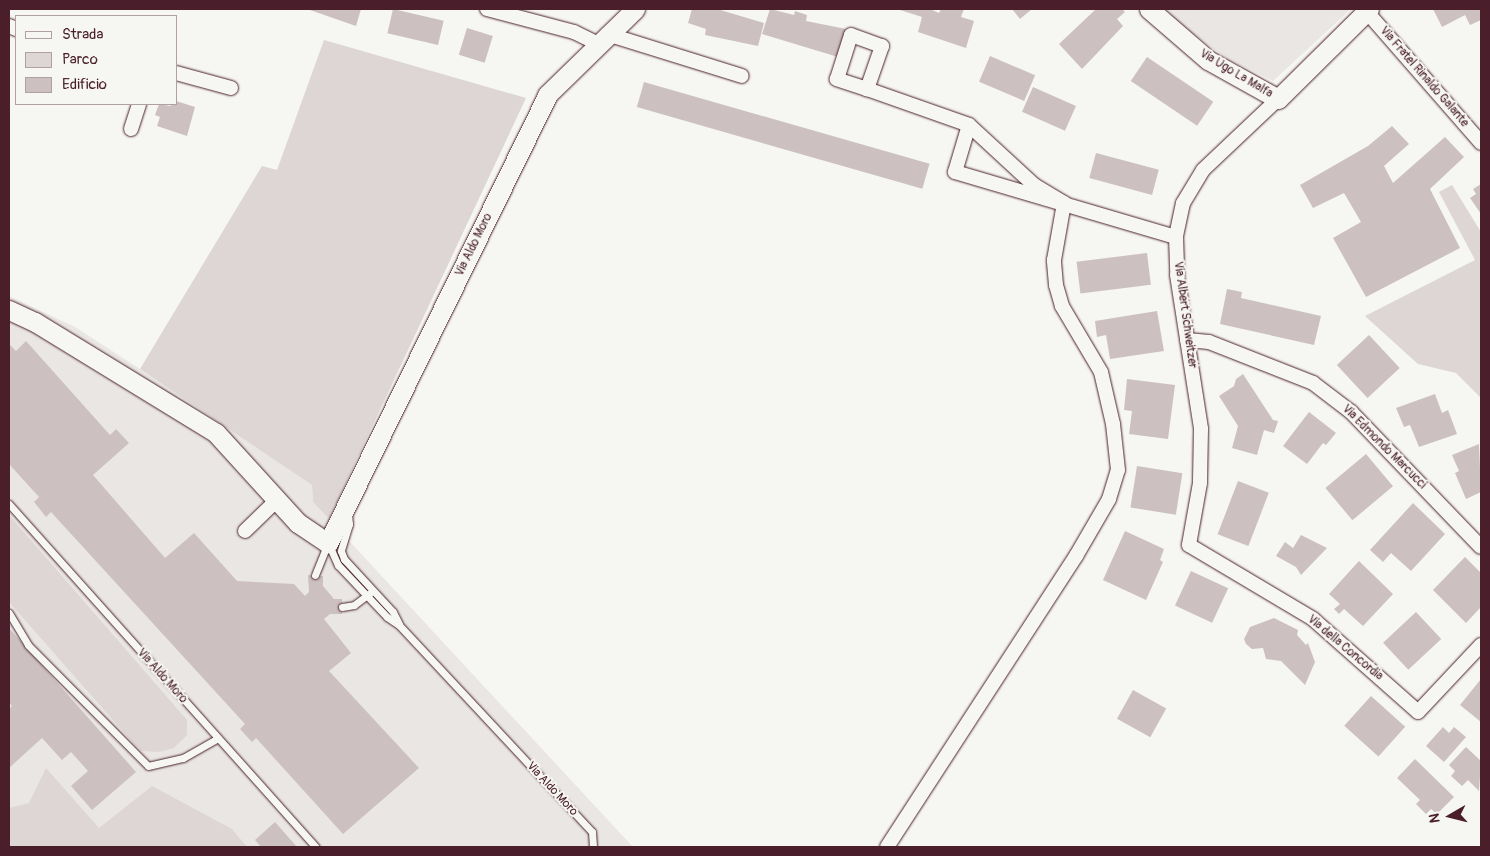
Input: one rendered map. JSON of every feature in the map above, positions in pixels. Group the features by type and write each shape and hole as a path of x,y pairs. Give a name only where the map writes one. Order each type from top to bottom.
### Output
{"street":[{"path":"487,9 742,76"},
{"name":"Via Aldo Moro","path":"328,543 547,95 602,39 635,9"},
{"name":"Via Ugo La Malfa","path":"1150,9 1208,60 1278,99"},
{"name":"Via Albert Schweitzer","path":"1189,545 1200,483 1201,429 1177,276 1176,237 1183,203 1203,170 1278,99 1367,10"},
{"name":"Via Fratel Rinaldo Galante","path":"1367,10 1481,144"},
{"path":"178,74 231,88"},
{"path":"867,89 969,124 1034,185 1064,203"},
{"path":"131,129 139,105"},
{"path":"969,124 955,172 1176,237"},
{"path":"887,847 1076,556 1109,499 1118,470 1113,424 1101,372 1062,306 1056,285 1054,260 1064,203"},
{"path":"9,310 35,322 216,433 298,523 328,543"},
{"name":"Via Edmondo Marcucci","path":"1187,340 1209,342 1313,383 1351,412 1481,547"},
{"path":"245,531 278,499"},
{"name":"Via della Concordia","path":"1189,545 1312,619 1418,712 1481,645"}],"lane":[{"name":"Via Aldo Moro","path":"9,504 316,847"},
{"name":"Via Aldo Moro","path":"347,506 349,524 341,551 393,612 399,625"},
{"name":"Via Aldo Moro","path":"328,543 338,565 367,597 387,617 399,625 592,832 593,847"},
{"path":"315,575 328,543"},
{"path":"342,607 354,605 367,597 373,590"},
{"path":"9,613 28,645 148,766 183,758 218,738"}],"shaded area":[{"path":"1165,9 1351,9 1273,81 1228,59 1179,24"},
{"path":"9,296 75,327 197,406 312,485 313,502 633,847 9,847"}],"green space":[{"path":"324,40 526,98 329,519 313,502 312,485 140,369 262,166 277,170"},
{"path":"1452,185 1481,232 1481,398 1456,373 1418,364 1365,316 1475,260 1439,192"},
{"path":"9,515 187,720 187,735 174,748 159,752 142,751 134,744 9,602"},
{"path":"46,768 99,828 152,786 232,829 247,847 9,847 9,808 29,803"}],"building":[{"path":"307,9 361,9 356,26"},
{"path":"393,9 444,21 438,45 387,33"},
{"path":"692,9 717,9 764,23 758,46 705,35 706,29 688,23"},
{"path":"770,9 794,15 795,11 807,15 806,21 846,29 838,57 762,34"},
{"path":"897,9 930,9 939,13 941,9 964,9 961,17 974,21 966,48 918,32 922,17"},
{"path":"1012,9 1032,9 1020,19"},
{"path":"1096,9 1122,9 1125,12 1117,19 1123,26 1082,69 1059,44"},
{"path":"1433,9 1481,9 1481,20 1470,25 1465,15 1442,27"},
{"path":"467,28 493,36 485,63 459,55"},
{"path":"990,56 1035,75 1024,101 979,82"},
{"path":"1147,57 1213,102 1197,126 1131,81"},
{"path":"644,82 929,164 922,189 637,107"},
{"path":"1033,87 1076,106 1065,131 1022,112"},
{"path":"178,102 195,107 187,136 157,126 160,117 155,115 159,105 178,105"},
{"path":"1392,126 1409,144 1384,166 1393,183 1445,137 1464,157 1430,189 1460,248 1366,297 1333,238 1361,222 1344,193 1313,208 1300,185 1368,146"},
{"path":"1096,153 1159,170 1152,195 1089,178"},
{"path":"1481,184 1481,214 1470,198 1476,194 1473,189"},
{"path":"1147,253 1151,285 1080,293 1077,262"},
{"path":"1227,289 1242,292 1241,298 1321,316 1314,345 1220,324"},
{"path":"1157,311 1164,351 1110,359 1106,335 1097,337 1095,321"},
{"path":"1369,335 1400,368 1368,398 1337,365"},
{"path":"26,341 110,435 116,429 129,443 93,475 165,558 194,533 237,581 294,584 305,596 309,592 308,575 323,576 323,586 334,599 342,599 342,614 330,614 324,619 351,653 329,671 419,768 343,834 256,738 252,742 240,729 245,724 51,512 46,517 34,502 39,497 9,464 9,344 16,351"},
{"path":"1243,374 1273,420 1278,421 1274,433 1264,430 1257,455 1232,448 1238,426 1219,396 1234,386 1236,379"},
{"path":"1127,379 1175,385 1168,439 1129,434 1132,411 1124,410"},
{"path":"1435,394 1442,413 1448,410 1457,434 1419,447 1410,425 1404,427 1396,408"},
{"path":"1309,412 1336,433 1326,445 1323,443 1307,464 1283,446"},
{"path":"1479,444 1481,492 1466,499 1455,473 1459,471 1452,455"},
{"path":"1366,454 1393,486 1352,520 1325,488"},
{"path":"1137,466 1182,473 1176,515 1130,507"},
{"path":"1238,481 1269,493 1248,546 1218,534"},
{"path":"1413,503 1445,534 1411,571 1391,553 1383,562 1370,550"},
{"path":"1125,531 1164,549 1160,560 1163,562 1146,600 1103,580"},
{"path":"1301,535 1327,548 1301,575 1296,567 1276,556 1285,542 1293,548"},
{"path":"1465,557 1481,573 1481,607 1466,623 1433,590"},
{"path":"1359,561 1393,594 1363,626 1344,609 1339,614 1334,609 1340,604 1329,594"},
{"path":"1191,571 1228,588 1212,623 1175,605"},
{"path":"1416,612 1441,639 1408,670 1383,643"},
{"path":"1274,618 1298,630 1297,635 1306,645 1308,643 1315,662 1305,685 1281,661 1266,659 1263,648 1252,649 1246,644 1244,639 1250,627"},
{"path":"9,628 136,772 92,810 71,786 88,771 71,752 62,760 42,738 9,768 9,709 12,706 9,702"},
{"path":"1481,679 1481,722 1460,705"},
{"path":"1133,690 1166,708 1150,737 1117,719"},
{"path":"1371,696 1405,727 1378,757 1344,726"},
{"path":"1443,727 1449,733 1454,727 1466,737 1444,762 1426,746"},
{"path":"1466,747 1481,761 1479,791 1468,780 1462,786 1451,776 1455,771 1449,765"},
{"path":"1415,759 1454,797 1437,814 1431,809 1426,814 1416,804 1420,800 1397,778"},
{"path":"275,822 297,847 261,847 255,840"}]}
